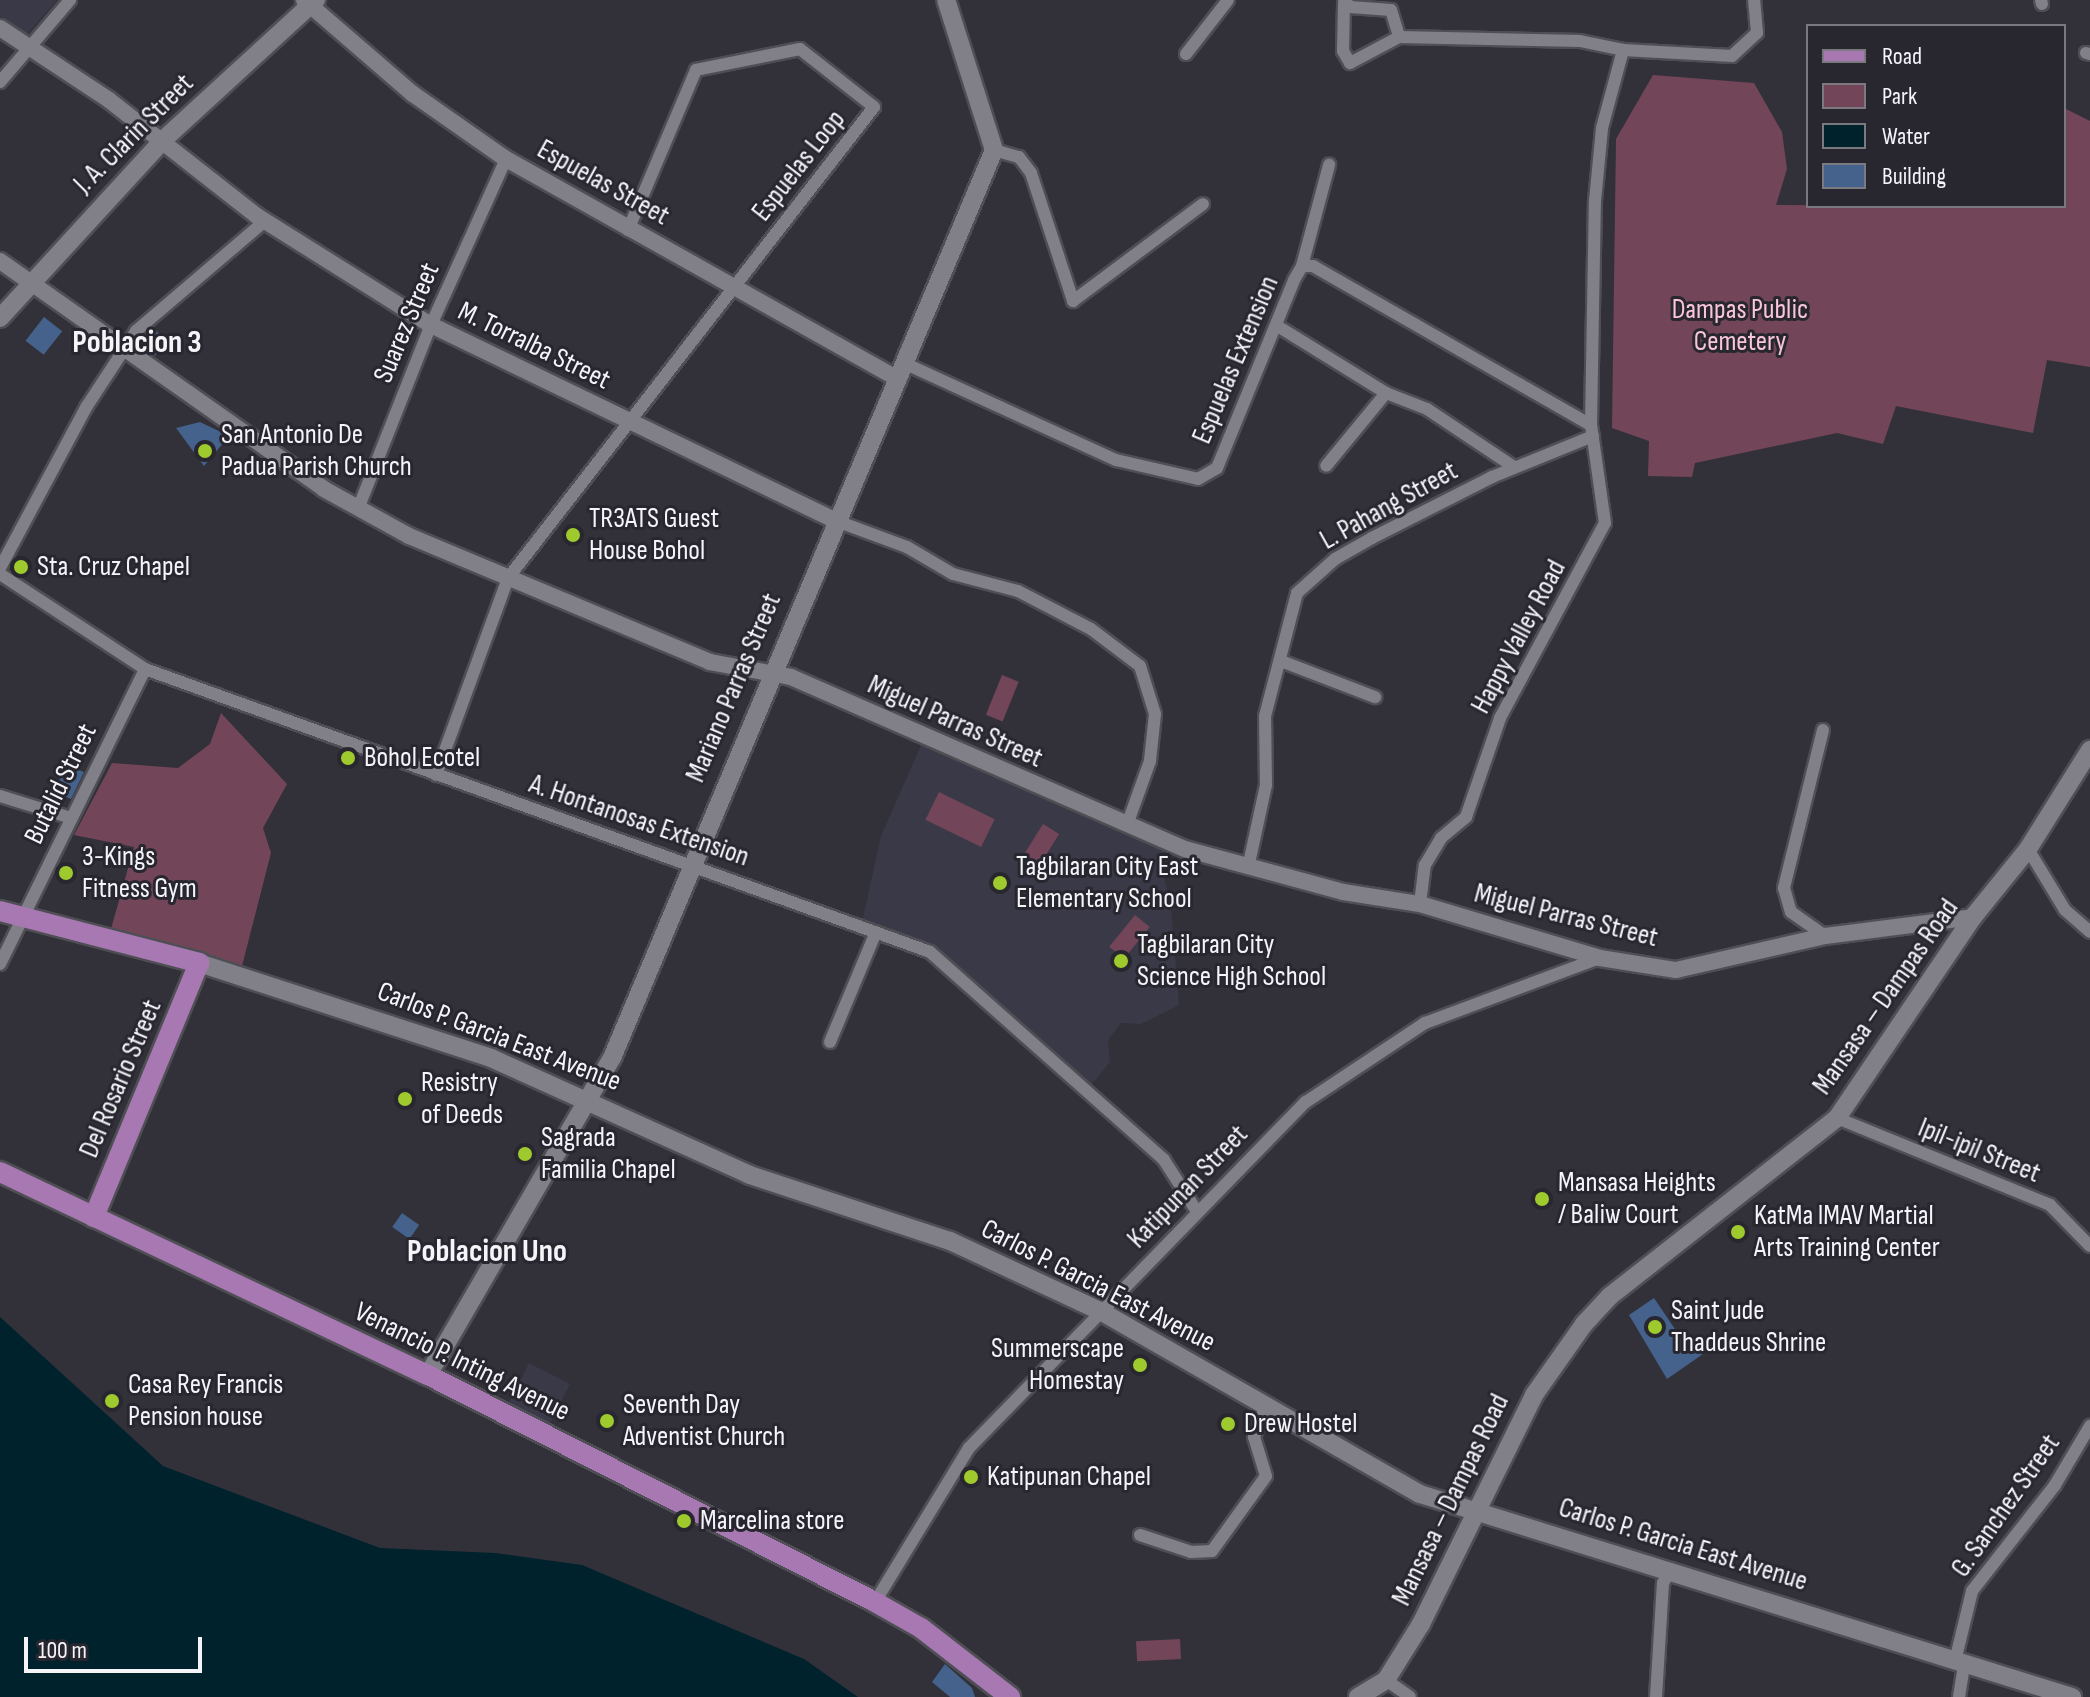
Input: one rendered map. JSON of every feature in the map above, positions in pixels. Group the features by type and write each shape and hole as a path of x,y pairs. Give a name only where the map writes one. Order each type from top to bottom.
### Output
{"main road":[{"path":"946,0 994,150"},
{"name":"J. A. Clarin Street","path":"0,318 30,281 162,141 310,2"},
{"name":"Mariano Parras Street","path":"428,1375 587,1096 612,1058 834,520 902,372 994,150"},
{"name":"Mansasa – Dampas Road","path":"1386,1680 1477,1511 1534,1395 1584,1324 1610,1296 1837,1118 1973,917 2028,849 2090,750"},
{"name":"Carlos P. Garcia East Avenue","path":"0,911 199,963 403,1028 587,1096 693,1151 950,1241 1102,1312 1420,1494 1671,1569 2072,1697"},
{"name":"Del Rosario Street","path":"94,1217 199,963"},
{"name":"Venancio P. Inting Avenue","path":"0,1172 428,1375 875,1602 921,1628 1010,1697"},
{"path":"1358,1697 1386,1680"}],"street":[{"path":"0,82 70,0"},
{"path":"1186,54 1228,0"},
{"path":"1399,37 1391,10 1344,2 1343,51 1350,63 1399,37 1580,41 1623,50 1732,56 1757,33 1754,0"},
{"name":"Espuelas Street","path":"310,2 413,94 506,159 628,230 737,283 902,372"},
{"name":"M. Torralba Street","path":"0,28 25,50 109,100 265,221 431,325 834,520 907,547 953,574 1018,591 1091,629 1140,666 1155,714 1150,761 1127,825"},
{"name":"Espuelas Loop","path":"628,230 696,70 800,49 874,107 737,283"},
{"name":"Happy Valley Road","path":"1420,904 1425,865 1441,838 1466,817 1500,718 1605,523 1592,431 1595,201 1602,128 1623,50"},
{"path":"994,150 1019,157 1031,173 1073,301 1203,204"},
{"name":"Suarez Street","path":"358,509 431,325 506,159"},
{"path":"1302,266 1329,165"},
{"path":"0,571 125,346 152,313 265,221"},
{"name":"Miguel Parras Street","path":"0,261 358,509 508,578 710,662 791,677 1127,825 1248,868 1420,904 1600,958 1676,970 1825,936 1973,917"},
{"name":"Espuelas Extension","path":"902,372 1116,460 1198,479 1217,468 1279,327 1302,266 1313,266 1592,431"},
{"path":"436,775 508,578 737,283"},
{"path":"1279,327 1386,393 1427,409 1514,467"},
{"path":"1326,466 1386,393"},
{"name":"L. Pahang Street","path":"1248,868 1266,785 1265,716 1281,661 1291,605 1318,572 1514,467 1592,431"},
{"name":"A. Hontanosas Extension","path":"0,571 145,669 930,952 1164,1160 1196,1210"},
{"path":"1281,661 1375,697"},
{"name":"Butalid Street","path":"0,964 145,669"},
{"path":"1823,730 1784,888 1791,912 1825,936"},
{"path":"0,796 71,818"},
{"path":"2028,849 2065,910 2090,932"},
{"path":"830,1042 876,932"},
{"name":"Katipunan Street","path":"875,1602 969,1448 1196,1210 1306,1102 1425,1023 1600,958"},
{"name":"Ipil-ipil Street","path":"1837,1118 2050,1205 2090,1246"},
{"path":"1140,1535 1191,1552 1212,1551 1266,1476 1254,1437 1265,1406"},
{"name":"G. Sanchez Street","path":"1959,1697 1960,1662 1972,1591 2055,1485 2090,1426"},
{"path":"1656,1697 1663,1583 1671,1569"},
{"path":"1386,1680 1410,1697"}],"shaded area":[{"path":"0,0 57,0 24,38 0,17"},
{"name":"Tagbilaran City East Elementary School","path":"923,741 1168,842 1160,866 1170,897 1179,1005 1141,1024 1121,1023 1108,1040 1110,1062 1084,1093 932,951 861,927 881,836"},
{"path":"529,1363 570,1384 548,1428 507,1407"}],"green space":[{"name":"Dampas Public Cemetery","path":"1653,75 1754,83 1782,132 1787,169 1776,205 1806,205 1806,208 2066,208 2066,109 2090,121 2090,367 2047,360 2033,433 1896,406 1883,444 1837,433 1695,463 1692,477 1648,476 1649,441 1612,428 1616,139"},
{"path":"1002,675 1019,682 1003,722 986,715"},
{"path":"221,713 287,784 263,828 271,853 242,966 111,929 134,847 74,835 112,763 178,768 210,744"},
{"path":"939,792 995,819 981,847 925,820"},
{"path":"1043,824 1059,834 1036,871 1020,860"},
{"path":"1135,915 1150,927 1124,959 1109,947"},
{"path":"1180,1639 1181,1659 1137,1661 1136,1641"}],"water":[{"path":"0,1317 163,1466 380,1548 495,1553 582,1565 804,1659 858,1697 0,1697"}],"building":[{"path":"44,317 62,331 44,355 26,341"},
{"path":"153,329 167,339 155,356 138,344"},
{"name":"San Antonio De Padua Parish Church","path":"200,422 229,436 204,466 176,428"},
{"path":"65,765 84,772 71,799 55,792"},
{"path":"402,1213 419,1225 409,1239 392,1227"},
{"name":"Saint Jude Thaddeus Shrine","path":"1654,1298 1685,1344 1692,1339 1703,1354 1667,1379 1629,1315"},
{"path":"945,1664 972,1688 975,1697 950,1697 932,1682"}],"place":[{"name":"San Antonio De Padua Parish Church","path":"205,451"},
{"name":"TR3ATS Guest House Bohol","path":"573,535"},
{"name":"Sta. Cruz Chapel","path":"21,567"},
{"name":"Bohol Ecotel","path":"348,758"},
{"name":"3-Kings Fitness Gym","path":"66,873"},
{"name":"Tagbilaran City East Elementary School","path":"1000,883"},
{"name":"Tagbilaran City Science High School","path":"1121,961"},
{"name":"Resistry of Deeds","path":"405,1099"},
{"name":"Sagrada Familia Chapel","path":"525,1154"},
{"name":"Mansasa Heights / Baliw Court","path":"1542,1199"},
{"name":"KatMa IMAV Martial Arts Training Center","path":"1738,1232"},
{"name":"Saint Jude Thaddeus Shrine","path":"1655,1327"},
{"name":"Summerscape Homestay","path":"1140,1365"},
{"name":"Casa Rey Francis Pension house","path":"112,1401"},
{"name":"Seventh Day Adventist Church","path":"607,1421"},
{"name":"Drew Hostel","path":"1228,1424"},
{"name":"Katipunan Chapel","path":"971,1477"},
{"name":"Marcelina store","path":"684,1521"}],"district":[{"name":"Poblacion 3","path":"137,343"},
{"name":"Poblacion Uno","path":"487,1252"}]}
